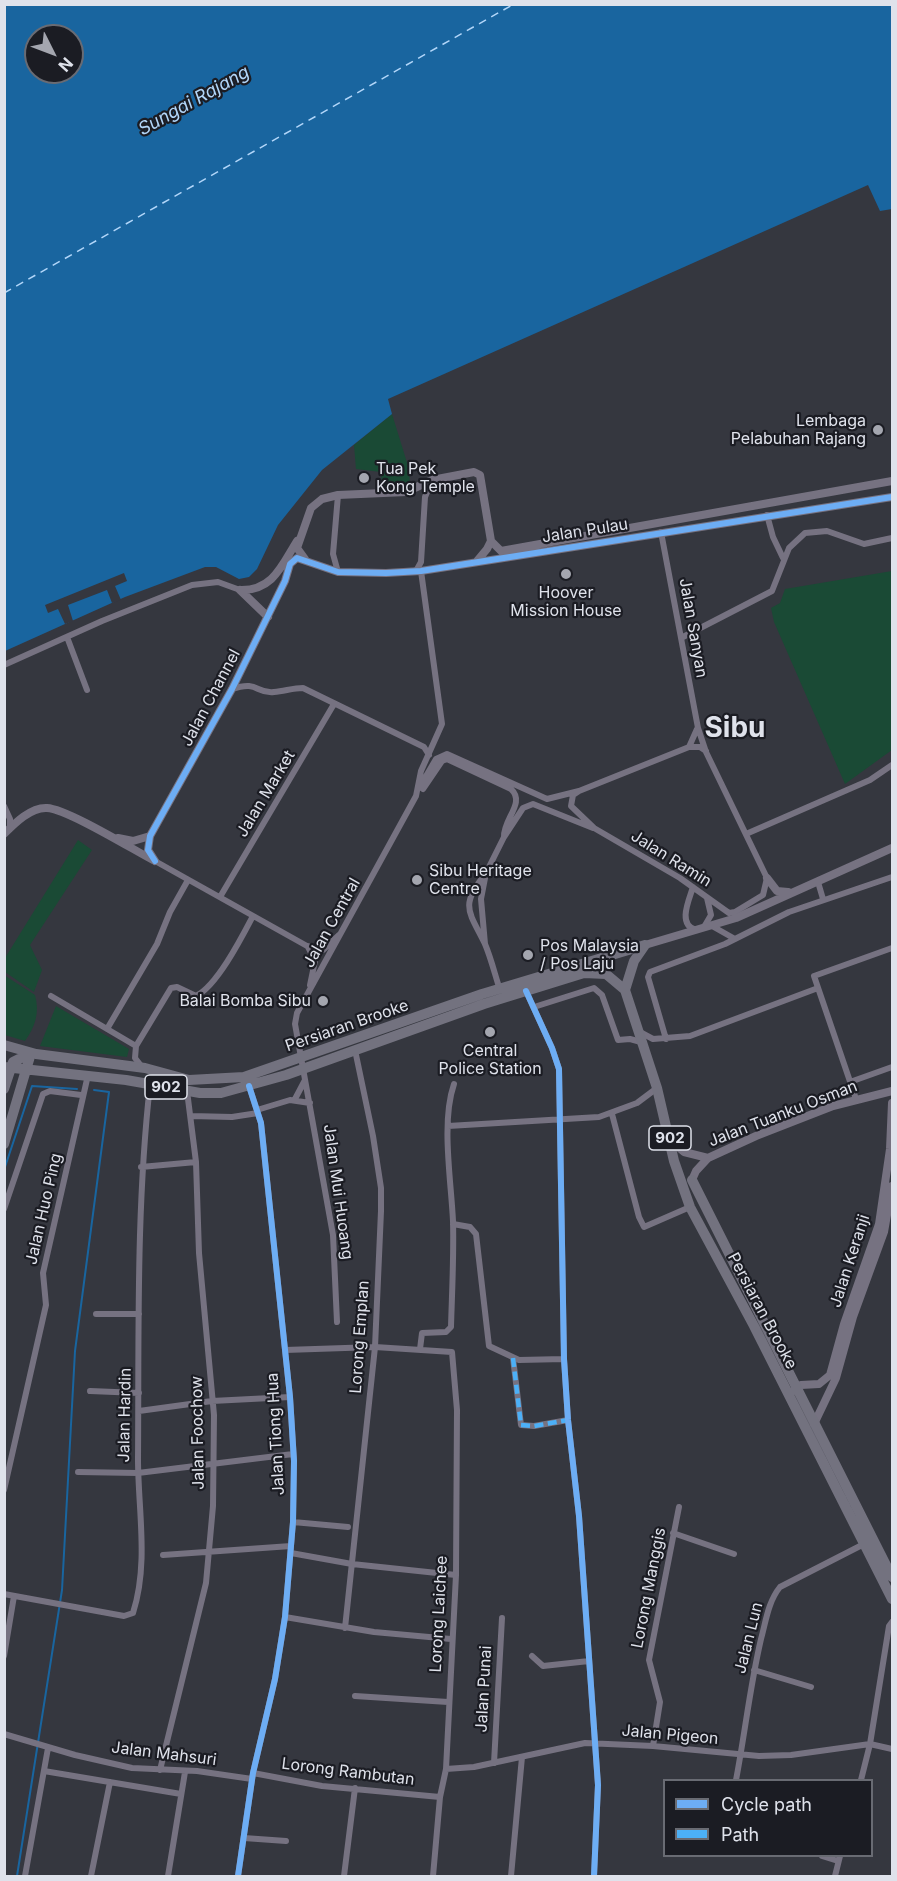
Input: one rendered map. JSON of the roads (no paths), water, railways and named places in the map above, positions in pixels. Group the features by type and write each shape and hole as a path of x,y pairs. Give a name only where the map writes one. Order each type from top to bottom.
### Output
{"main road":[{"path":"625,990 634,961 645,945"},
{"name":"Persiaran Brooke","path":"4,1045 31,1053 142,1067 189,1080 209,1081 303,1070 501,994 645,945"},
{"name":"Persiaran Brooke","path":"8,1063 26,1070 88,1075 211,1094 249,1086 303,1070 501,994 526,991 596,972 609,975 625,990 657,1088 674,1161 690,1207 793,1393 814,1424 891,1569"},
{"path":"4,1089 8,1063 31,1053"},
{"path":"4,1144 31,1053"},
{"name":"Persiaran Brooke","path":"692,1180 892,1599"}],"street":[{"path":"240,590 257,588 282,570 315,504 338,495 406,492 432,480 474,472 480,475 491,541 476,562"},
{"path":"417,793 421,771 442,724 418,571 422,558 425,497 432,480"},
{"name":"Jalan Pulau","path":"491,541 498,550 508,550 892,481"},
{"path":"417,488 425,497"},
{"path":"338,495 333,554 338,572"},
{"name":"Jalan Pulau","path":"306,559 338,572 418,571 892,497"},
{"path":"767,515 773,537 783,558"},
{"path":"681,638 772,591 783,558 794,541 810,531 827,531 864,544 892,538"},
{"name":"Jalan Sanyan","path":"662,532 698,728 706,752 767,878"},
{"path":"299,537 297,548 306,559"},
{"name":"Jalan Channel","path":"150,836 232,689 268,617 289,568 297,558 306,559"},
{"path":"422,558 429,565 438,568"},
{"path":"4,665 192,585 218,582 240,590 268,617"},
{"path":"67,637 87,690"},
{"path":"232,689 249,684 272,693 303,688 424,747 429,755"},
{"name":"Jalan Market","path":"220,897 334,704"},
{"path":"689,747 698,728"},
{"path":"424,747 434,745"},
{"path":"417,793 436,759 451,754 542,798 556,798 689,747 700,747 706,752"},
{"path":"417,793 442,761 447,759 459,762 515,793 517,801 505,827 504,837"},
{"path":"746,834 870,780 892,765"},
{"name":"Jalan Ramin","path":"579,791 573,795 571,806 594,828 693,887 724,910 735,912 760,897 767,878"},
{"name":"Jalan Central","path":"310,1103 295,1024 297,1012 417,793"},
{"path":"501,994 484,944 472,922 468,905 470,895 486,873 504,837 527,805 533,804 594,828"},
{"path":"4,806 10,819 7,831"},
{"path":"7,831 34,811 45,808 64,813 307,946 323,950 343,930"},
{"path":"110,837 133,841 150,836 148,850 155,861"},
{"path":"645,945 712,926 892,848"},
{"path":"874,857 892,855"},
{"path":"484,944 481,899 486,873"},
{"path":"666,1039 648,977 650,972 735,939 823,899 892,877"},
{"path":"767,878 780,892 798,890"},
{"path":"107,1029 157,944 170,912 189,880"},
{"path":"818,882 823,899"},
{"path":"693,887 685,916 691,929 700,930"},
{"path":"700,930 711,915 705,896"},
{"path":"142,1067 135,1058 136,1046 171,988 177,987 196,996 203,992 227,960 253,916"},
{"path":"712,926 735,939"},
{"path":"307,946 315,961 309,990"},
{"path":"856,1099 814,976 892,948"},
{"path":"534,1007 594,988 602,995 618,1040 630,1039 641,1042"},
{"path":"637,1030 653,1039 690,1036 819,988"},
{"path":"526,991 559,1069 564,1359 568,1420 579,1516 598,1785 594,1876"},
{"path":"51,996 136,1046"},
{"name":"Lorong Emplan","path":"345,1628 375,1347 381,1188 354,1050"},
{"path":"850,1083 892,1067"},
{"path":"295,1099 303,1070"},
{"name":"Jalan Huo Ping","path":"4,1490 46,1305 43,1273 68,1167 81,1095 88,1075"},
{"path":"285,1350 375,1347 420,1349 422,1333 446,1332 451,1327 453,1224 448,1126 450,1096 454,1084"},
{"name":"Jalan Hardin","path":"4,1594 124,1616 133,1613 141,1563 138,1473 141,1167 150,1085"},
{"name":"Jalan Tiong Hua","path":"238,1876 253,1776 275,1679 285,1617 293,1522 294,1454 290,1397 258,1111 249,1086"},
{"path":"448,1126 612,1114 637,1103 657,1088"},
{"path":"4,1209 43,1094 50,1091 81,1095"},
{"name":"Jalan Foochow","path":"160,1770 206,1583 210,1552 214,1464 212,1401 199,1253 195,1162 187,1091"},
{"name":"Jalan Tuanku Osman","path":"670,1140 684,1152 708,1158 756,1136 856,1099 892,1091"},
{"name":"Jalan Keranji","path":"819,1384 830,1375 844,1324 879,1224 890,1149 892,1103 891,1098 883,1093"},
{"path":"191,1116 232,1117 295,1099 310,1103"},
{"name":"Jalan Mui Huoang","path":"310,1103 333,1235 337,1322"},
{"path":"612,1114 639,1218 644,1227 690,1207"},
{"path":"692,1180 696,1171 708,1158"},
{"path":"141,1167 195,1162"},
{"path":"882,1201 888,1182 892,1179"},
{"name":"Jalan Keranji","path":"814,1424 830,1394 853,1317 884,1232 892,1186"},
{"path":"453,1224 474,1230 479,1250 488,1344 513,1358 526,1361 564,1359"},
{"path":"96,1314 140,1314"},
{"name":"Lorong Laichee","path":"420,1349 452,1352 457,1410 456,1575 446,1769 440,1797 433,1876"},
{"path":"513,1358 521,1425 528,1427 568,1420"},
{"path":"793,1393 801,1384 819,1384 830,1394"},
{"path":"90,1391 139,1393"},
{"path":"139,1411 212,1401 290,1397"},
{"path":"78,1472 138,1473 294,1454"},
{"name":"Lorong Manggis","path":"653,1746 660,1702 649,1660 663,1598 679,1507"},
{"path":"293,1522 348,1527"},
{"path":"673,1533 734,1554"},
{"name":"Jalan Lun","path":"736,1779 746,1704 771,1602 780,1587 864,1544"},
{"path":"163,1555 291,1550 352,1564 456,1575"},
{"path":"4,1656 14,1596"},
{"path":"285,1617 345,1628 451,1640"},
{"name":"Jalan Punai","path":"494,1762 502,1618"},
{"path":"861,1779 870,1744 892,1622"},
{"path":"532,1656 543,1666 589,1662"},
{"path":"754,1670 811,1687"},
{"path":"355,1696 448,1702"},
{"name":"Jalan Mahsuri","path":"4,1734 29,1740 48,1748 132,1767 253,1776"},
{"name":"Jalan Pigeon","path":"446,1769 522,1757 552,1748 595,1743 741,1755 791,1755 870,1744 892,1749"},
{"path":"25,1876 48,1748"},
{"path":"511,1876 522,1757"},
{"path":"44,1771 181,1794"},
{"path":"168,1876 185,1772"},
{"name":"Lorong Rambutan","path":"253,1776 322,1786 440,1797"},
{"path":"92,1876 110,1782"},
{"path":"344,1876 355,1788"},
{"path":"244,1838 286,1841"},
{"path":"835,1876 839,1858"}],"water":[{"name":"Sungai Rajang","path":"5,5 892,5 892,209 880,211 868,185 388,399 392,414 322,470 278,525 257,569 249,577 239,579 216,567 205,567 125,597 5,651"}],"waterway":[{"path":"4,1170 32,1086 77,1089"},
{"path":"17,1876 62,1590 75,1351 109,1092 94,1090"}],"place":[{"name":"Lembaga Pelabuhan Rajang","path":"878,430"},
{"name":"Tua Pek Kong Temple","path":"364,478"},
{"name":"Hoover Mission House","path":"566,574"},
{"name":"Sibu Heritage Centre","path":"417,880"},
{"name":"Pos Malaysia / Pos Laju","path":"528,955"},
{"name":"Balai Bomba Sibu","path":"323,1001"},
{"name":"Central Police Station","path":"490,1032"}],"district":[{"name":"Sibu","path":"735,729"}]}
